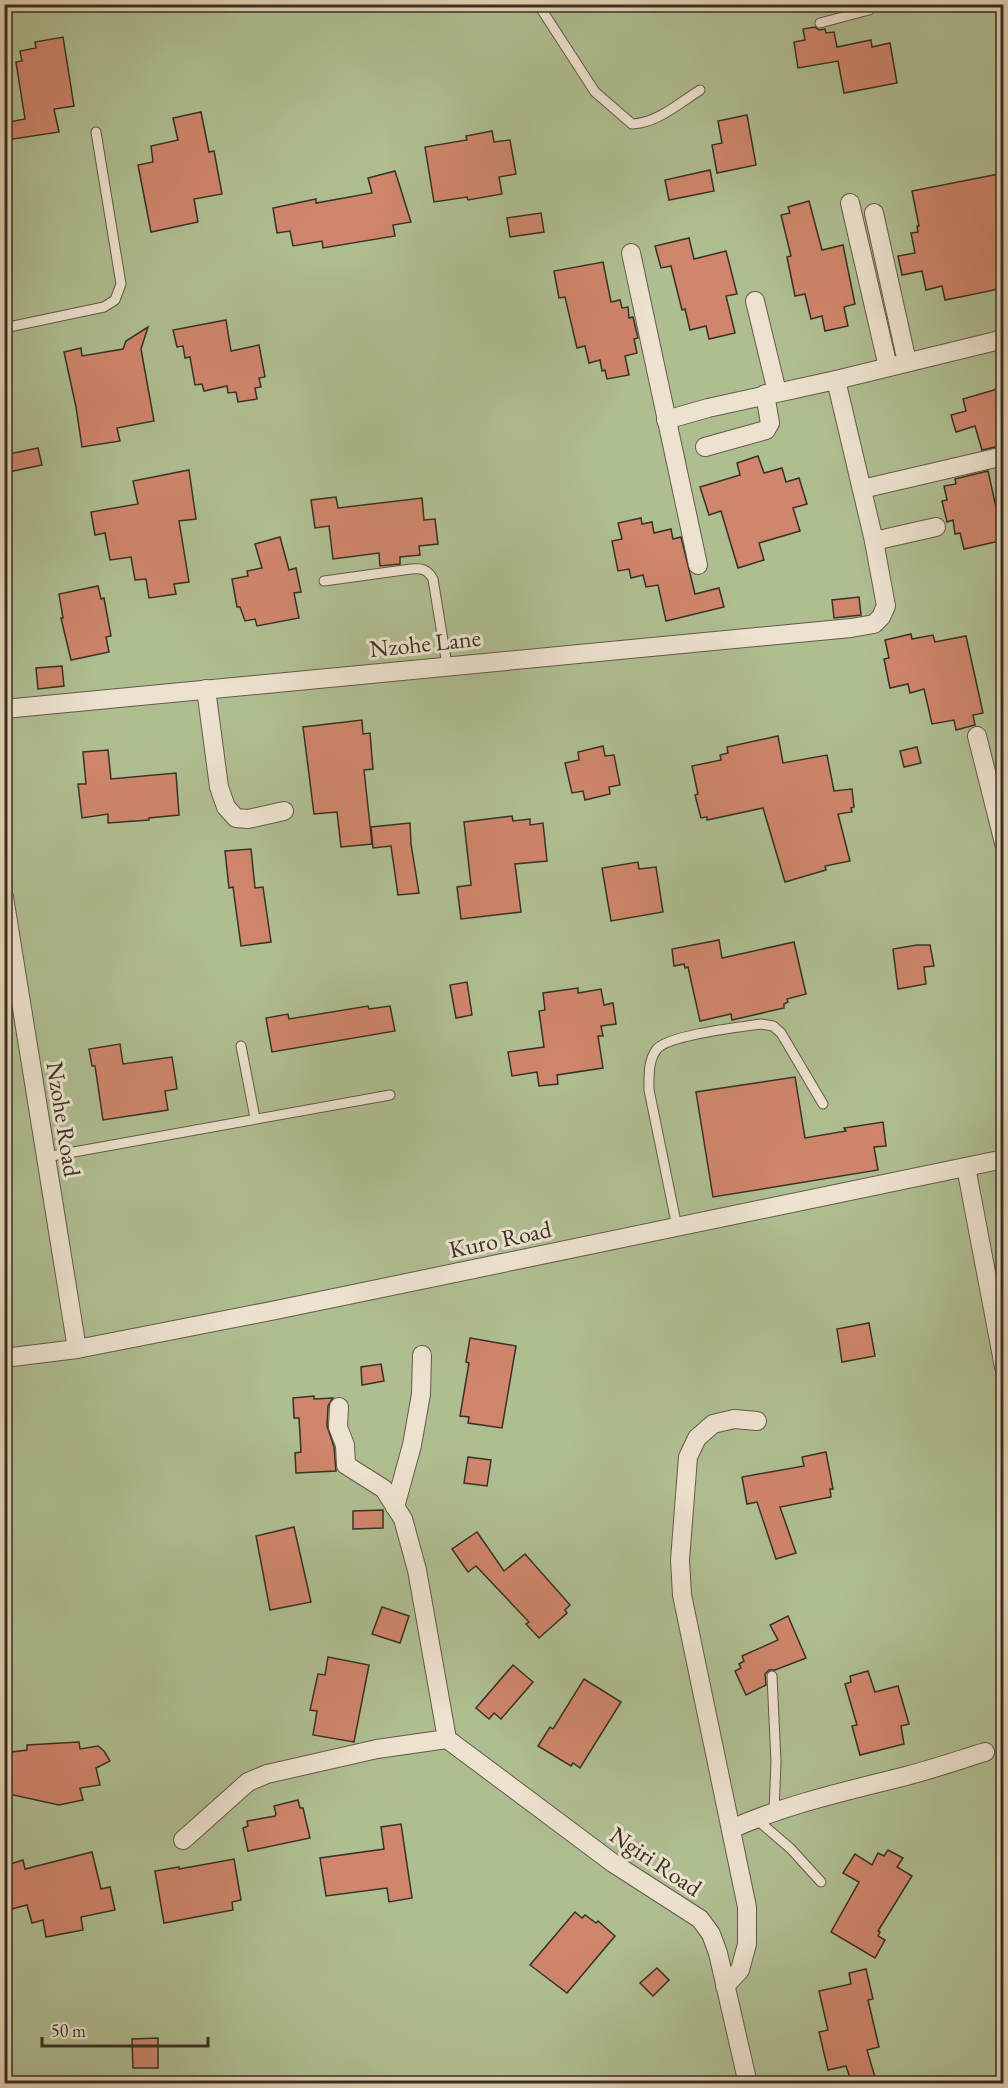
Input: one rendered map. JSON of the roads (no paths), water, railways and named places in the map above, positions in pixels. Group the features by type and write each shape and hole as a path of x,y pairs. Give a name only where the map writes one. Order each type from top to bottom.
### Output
{"street":[{"path":"850,203 888,367"},
{"path":"874,213 907,363"},
{"path":"631,253 698,565"},
{"path":"705,447 766,430 770,423 771,393 755,301"},
{"path":"666,420 1004,339"},
{"name":"Nzohe Lane","path":"4,709 874,624 881,617 886,606 836,380"},
{"path":"861,489 1004,456"},
{"path":"873,541 936,527"},
{"path":"206,689 219,787 226,807 236,818 248,819 284,811"},
{"path":"977,736 1004,843"},
{"name":"Nzohe Road","path":"4,897 77,1349"},
{"name":"Kuro Road","path":"4,1358 77,1349 1004,1159"},
{"path":"966,1167 1004,1367"},
{"path":"395,1507 412,1445 421,1394 422,1355"},
{"path":"183,1840 248,1782 267,1774 377,1749 447,1739 417,1570 403,1519 384,1490 346,1466 345,1445 338,1427 339,1407"},
{"path":"725,1986 740,1970 747,1944 747,1906 682,1595 680,1560 688,1457 698,1438 713,1424 734,1419 757,1421"},
{"name":"Ngiri Road","path":"447,1739 613,1863 700,1919 715,1943 748,2084"},
{"path":"731,1829 774,1811 820,1797 910,1775 985,1752"}],"lane":[{"path":"538,4 595,92 632,124 645,123 657,118 700,90"},
{"path":"820,23 869,10 874,4"},
{"path":"4,328 104,307 115,300 121,284 96,132"},
{"path":"324,581 421,568 428,571 433,579 447,665"},
{"path":"677,1227 649,1090 649,1068 657,1048 678,1038 761,1024 773,1026 781,1033 823,1104"},
{"path":"241,1046 255,1118"},
{"path":"46,1157 390,1095"},
{"path":"772,1676 775,1716 774,1811"},
{"path":"755,1818 790,1849 821,1882"}]}
